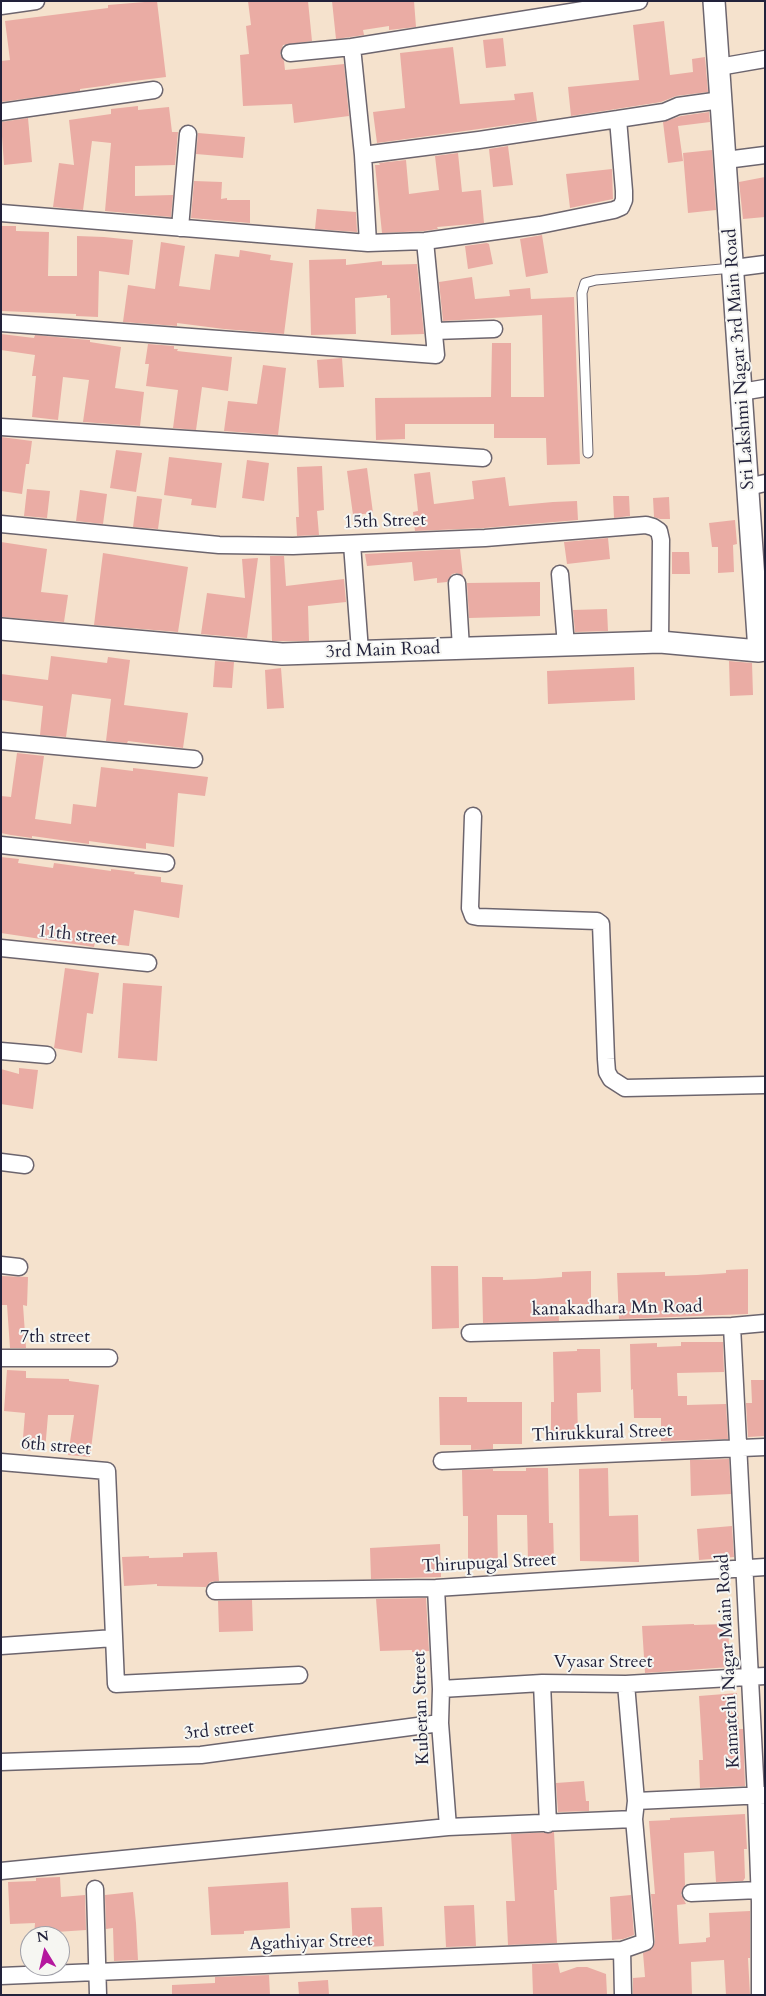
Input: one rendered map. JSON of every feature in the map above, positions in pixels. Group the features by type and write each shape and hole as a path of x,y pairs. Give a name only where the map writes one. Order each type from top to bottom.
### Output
{"street":[{"path":"1,6 36,1"},
{"path":"290,53 352,47 639,1"},
{"name":"Sri Lakshmi Nagar 3rd Main Road","path":"714,1 734,268 741,392 756,485 762,651"},
{"path":"352,47 363,155 368,243"},
{"path":"719,67 765,59"},
{"path":"1,112 154,90"},
{"path":"363,155 479,140 664,112 678,106 721,100"},
{"path":"1,213 368,243 425,241 540,224 621,207 624,200 624,191 618,119"},
{"path":"180,228 188,134"},
{"path":"726,160 765,155"},
{"path":"1,324 436,355 425,241"},
{"path":"734,268 765,264"},
{"path":"434,331 494,329"},
{"path":"741,392 765,388"},
{"path":"1,427 483,458"},
{"name":"15th Street","path":"1,524 219,545 352,544 540,534 646,525 659,531 660,642"},
{"path":"352,544 360,651"},
{"path":"560,574 566,645"},
{"path":"457,583 461,648"},
{"name":"3rd Main Road","path":"1,629 282,654 660,642 762,651"},
{"path":"1,741 194,760"},
{"path":"473,816 470,908 473,916 597,921 601,924 606,1059 607,1072 611,1079 625,1088 765,1085"},
{"path":"1,845 166,863"},
{"name":"11th street","path":"1,948 148,963"},
{"path":"1,1051 47,1055"},
{"path":"1,1162 25,1165"},
{"path":"1,1265 19,1267"},
{"name":"kanakadhara Mn Road","path":"470,1333 732,1326 765,1323"},
{"name":"Kamatchi Nagar Main Road","path":"732,1326 744,1568 758,1677 761,1898 760,1995"},
{"name":"7th street","path":"1,1358 108,1358"},
{"name":"Thirukkural Street","path":"442,1461 765,1447"},
{"name":"6th street","path":"1,1462 107,1471 114,1638"},
{"name":"Thirupugal Street","path":"215,1591 436,1588 765,1567"},
{"name":"Kuberan Street","path":"436,1588 441,1689 440,1723 448,1827"},
{"path":"1,1646 114,1638 116,1684 299,1675"},
{"name":"Vyasar Street","path":"441,1689 542,1683 626,1684 758,1677"},
{"path":"542,1683 548,1824"},
{"path":"1,1871 448,1827 634,1819 636,1801 626,1684"},
{"name":"3rd street","path":"1,1762 201,1755 440,1723"},
{"path":"636,1801 760,1796"},
{"name":"Agathiyar Street","path":"1,1976 622,1950 645,1942 634,1819"},
{"path":"95,1889 98,1995"},
{"path":"691,1893 761,1898"},
{"path":"622,1950 623,1995"}],"lane":[{"path":"588,453 582,293 585,283 596,280 734,268"}],"building":[{"path":"157,1 166,77 1,102 1,61 10,60 5,21 108,8 108,5"},
{"path":"248,1 308,1 312,41 283,45 280,54 284,61 285,70 344,64 349,116 294,123 292,104 243,106 240,55 249,54 246,26 251,25"},
{"path":"332,1 414,1 416,27 389,30 389,26 363,30 364,35 336,39"},
{"path":"664,21 670,75 693,72 692,59 705,57 708,92 676,96 661,102 571,116 568,87 639,80 633,25"},
{"path":"503,38 506,66 486,68 483,40"},
{"path":"453,47 460,104 515,100 514,94 533,92 537,121 377,143 373,112 405,108 400,53"},
{"path":"138,106 138,110 169,107 172,132 178,132 175,165 135,166 135,196 173,195 171,217 105,211 111,143 92,141 83,210 53,207 59,163 74,165 69,120 111,114 111,109"},
{"path":"709,112 710,122 678,126 683,161 668,163 663,122 681,116"},
{"path":"28,118 32,162 4,165 1,122"},
{"path":"198,133 245,137 243,158 196,154"},
{"path":"508,146 513,185 493,187 489,149"},
{"path":"712,150 716,210 688,213 683,153"},
{"path":"458,153 462,192 481,190 484,223 437,227 438,229 424,231 382,233 375,165 406,160 409,194 439,190 435,156"},
{"path":"612,169 613,199 570,208 566,174"},
{"path":"765,177 765,217 743,219 739,182"},
{"path":"194,181 222,182 221,199 250,200 250,223 191,218"},
{"path":"317,209 356,212 357,232 315,229"},
{"path":"1,226 16,226 16,231 49,232 48,276 77,276 77,236 133,240 129,275 99,271 98,317 76,316 76,314 1,311"},
{"path":"542,235 548,273 526,277 520,239"},
{"path":"161,242 185,246 179,286 210,290 215,254 239,257 240,250 271,255 270,260 293,263 284,334 177,323 177,326 123,322 128,285 155,289"},
{"path":"489,244 493,264 468,269 465,246"},
{"path":"346,259 346,265 382,261 382,265 417,264 424,334 391,335 390,298 387,298 387,295 355,298 356,334 311,335 309,260"},
{"path":"472,277 475,299 510,296 509,290 530,288 531,299 574,297 580,464 547,465 546,438 494,438 494,424 405,424 405,439 376,440 375,398 491,397 492,343 511,343 511,397 544,397 542,315 443,321 439,282"},
{"path":"1,334 34,338 35,335 90,340 90,342 121,347 115,388 144,392 140,426 83,422 89,380 63,377 58,420 32,417 36,376 32,376 35,355 1,350"},
{"path":"148,344 174,346 174,349 178,349 177,351 232,357 228,391 202,387 196,430 173,428 178,390 146,386 149,364 145,364"},
{"path":"342,358 344,387 319,388 317,360"},
{"path":"263,365 286,368 278,435 224,431 228,401 257,404"},
{"path":"1,437 32,441 29,464 26,464 22,494 1,491"},
{"path":"116,450 142,453 136,492 110,488"},
{"path":"169,457 222,463 216,508 191,505 192,499 164,495"},
{"path":"247,460 269,463 264,501 242,498"},
{"path":"322,466 324,510 317,511 319,535 297,536 296,517 299,517 297,467"},
{"path":"367,468 373,513 353,515 347,471"},
{"path":"430,472 434,504 474,499 472,481 505,477 509,506 577,501 578,520 484,528 415,531 413,512 418,511 414,474"},
{"path":"27,489 50,491 47,518 24,516"},
{"path":"80,490 107,494 103,524 76,521"},
{"path":"137,496 162,499 158,529 133,527"},
{"path":"613,496 629,496 630,516 614,518"},
{"path":"669,497 670,519 654,517 653,498"},
{"path":"735,520 737,544 733,545 734,572 718,573 718,547 712,547 709,523"},
{"path":"608,538 610,559 567,564 564,542"},
{"path":"1,542 47,549 41,592 68,595 64,622 1,617"},
{"path":"460,549 463,576 457,573 452,574 447,582 437,583 437,578 414,581 412,562 367,566 365,554"},
{"path":"672,552 689,552 690,574 672,574"},
{"path":"103,553 188,567 178,632 94,625"},
{"path":"270,556 284,556 286,586 344,579 346,602 308,606 309,641 272,641"},
{"path":"258,558 247,638 201,634 207,593 245,598 242,559"},
{"path":"540,582 540,616 469,618 467,583"},
{"path":"607,609 608,631 575,632 573,610"},
{"path":"51,656 107,663 108,657 130,660 124,705 188,713 183,748 128,741 127,743 106,741 111,699 72,694 66,737 40,735 43,706 1,700 1,674 48,680"},
{"path":"215,661 234,662 232,688 213,687"},
{"path":"729,661 752,663 753,695 730,696"},
{"path":"634,667 635,700 548,704 547,671"},
{"path":"281,668 284,708 267,709 265,670"},
{"path":"17,753 44,756 35,819 71,824 73,804 96,807 101,767 133,771 133,768 208,777 205,796 178,793 174,847 146,843 146,849 89,841 89,844 1,833 1,796 11,797"},
{"path":"1,857 19,859 18,863 53,868 54,863 111,871 111,869 135,872 134,874 161,877 161,882 183,885 179,918 134,910 129,946 95,942 94,947 1,933"},
{"path":"65,968 99,973 93,1014 87,1013 82,1053 54,1048"},
{"path":"123,983 162,986 157,1061 118,1058"},
{"path":"19,1068 38,1070 33,1109 1,1104 1,1069 19,1074"},
{"path":"431,1266 458,1266 459,1328 432,1329"},
{"path":"748,1269 748,1314 619,1319 617,1273 665,1272 665,1276 726,1273 726,1270"},
{"path":"591,1271 591,1304 558,1304 559,1321 483,1323 482,1277 503,1277 503,1280 535,1279 562,1277 562,1272"},
{"path":"1,1276 28,1277 27,1306 23,1305 26,1348 10,1348 7,1305 1,1305"},
{"path":"681,1342 723,1342 724,1372 677,1373 678,1396 687,1396 687,1405 726,1404 728,1439 661,1441 661,1418 634,1418 630,1344 657,1343 657,1347 681,1346"},
{"path":"577,1349 600,1349 601,1392 577,1393 578,1438 551,1439 551,1402 554,1402 553,1352 577,1351"},
{"path":"7,1370 26,1371 26,1378 69,1379 69,1381 99,1385 90,1457 68,1455 74,1415 48,1415 45,1451 22,1450 25,1413 4,1411"},
{"path":"751,1380 765,1380 765,1436 748,1437 746,1403 752,1403"},
{"path":"439,1397 467,1397 467,1402 522,1402 522,1444 493,1444 493,1449 471,1450 471,1445 440,1445"},
{"path":"729,1459 731,1494 691,1496 690,1460"},
{"path":"526,1468 548,1468 549,1523 553,1523 554,1562 528,1562 527,1515 497,1515 498,1568 468,1568 468,1516 463,1516 462,1470 526,1471"},
{"path":"608,1468 609,1516 638,1515 639,1562 580,1561 579,1469"},
{"path":"732,1526 734,1557 699,1560 697,1529"},
{"path":"440,1544 441,1577 371,1579 370,1548"},
{"path":"217,1552 219,1581 210,1582 206,1587 157,1586 157,1584 124,1586 122,1557 183,1557 183,1553"},
{"path":"426,1598 429,1651 380,1651 376,1599"},
{"path":"252,1600 253,1631 219,1632 218,1601"},
{"path":"728,1624 730,1667 645,1673 642,1626"},
{"path":"737,1693 739,1729 743,1729 745,1786 700,1788 699,1760 703,1760 699,1696"},
{"path":"584,1781 586,1801 589,1801 589,1811 558,1812 556,1783"},
{"path":"745,1814 747,1849 744,1849 745,1878 743,1881 716,1882 714,1851 684,1853 685,1885 681,1894 686,1904 677,1905 679,1944 706,1942 706,1938 710,1937 709,1913 750,1911 750,1958 748,1958 750,1995 726,1995 724,1960 691,1962 692,1995 633,1995 633,1978 645,1977 643,1953 652,1949 655,1942 651,1894 655,1894 649,1821"},
{"path":"554,1832 557,1890 554,1890 557,1943 508,1945 506,1901 515,1901 511,1834"},
{"path":"60,1877 61,1897 85,1895 86,1930 70,1931 70,1926 35,1926 35,1923 10,1924 8,1882 36,1881 36,1878"},
{"path":"288,1882 290,1928 244,1931 244,1934 211,1935 208,1887"},
{"path":"133,1892 138,1960 114,1961 113,1928 106,1929 105,1895"},
{"path":"631,1895 634,1935 612,1940 610,1897"},
{"path":"474,1905 476,1946 446,1947 444,1906"},
{"path":"382,1907 384,1946 353,1948 351,1908"},
{"path":"558,1963 560,1973 577,1967 587,1967 606,1974 607,1995 533,1995 532,1964"},
{"path":"269,1975 270,1995 172,1995 172,1985 215,1983 215,1977"},
{"path":"328,1980 329,1995 299,1995 298,1982"}]}
